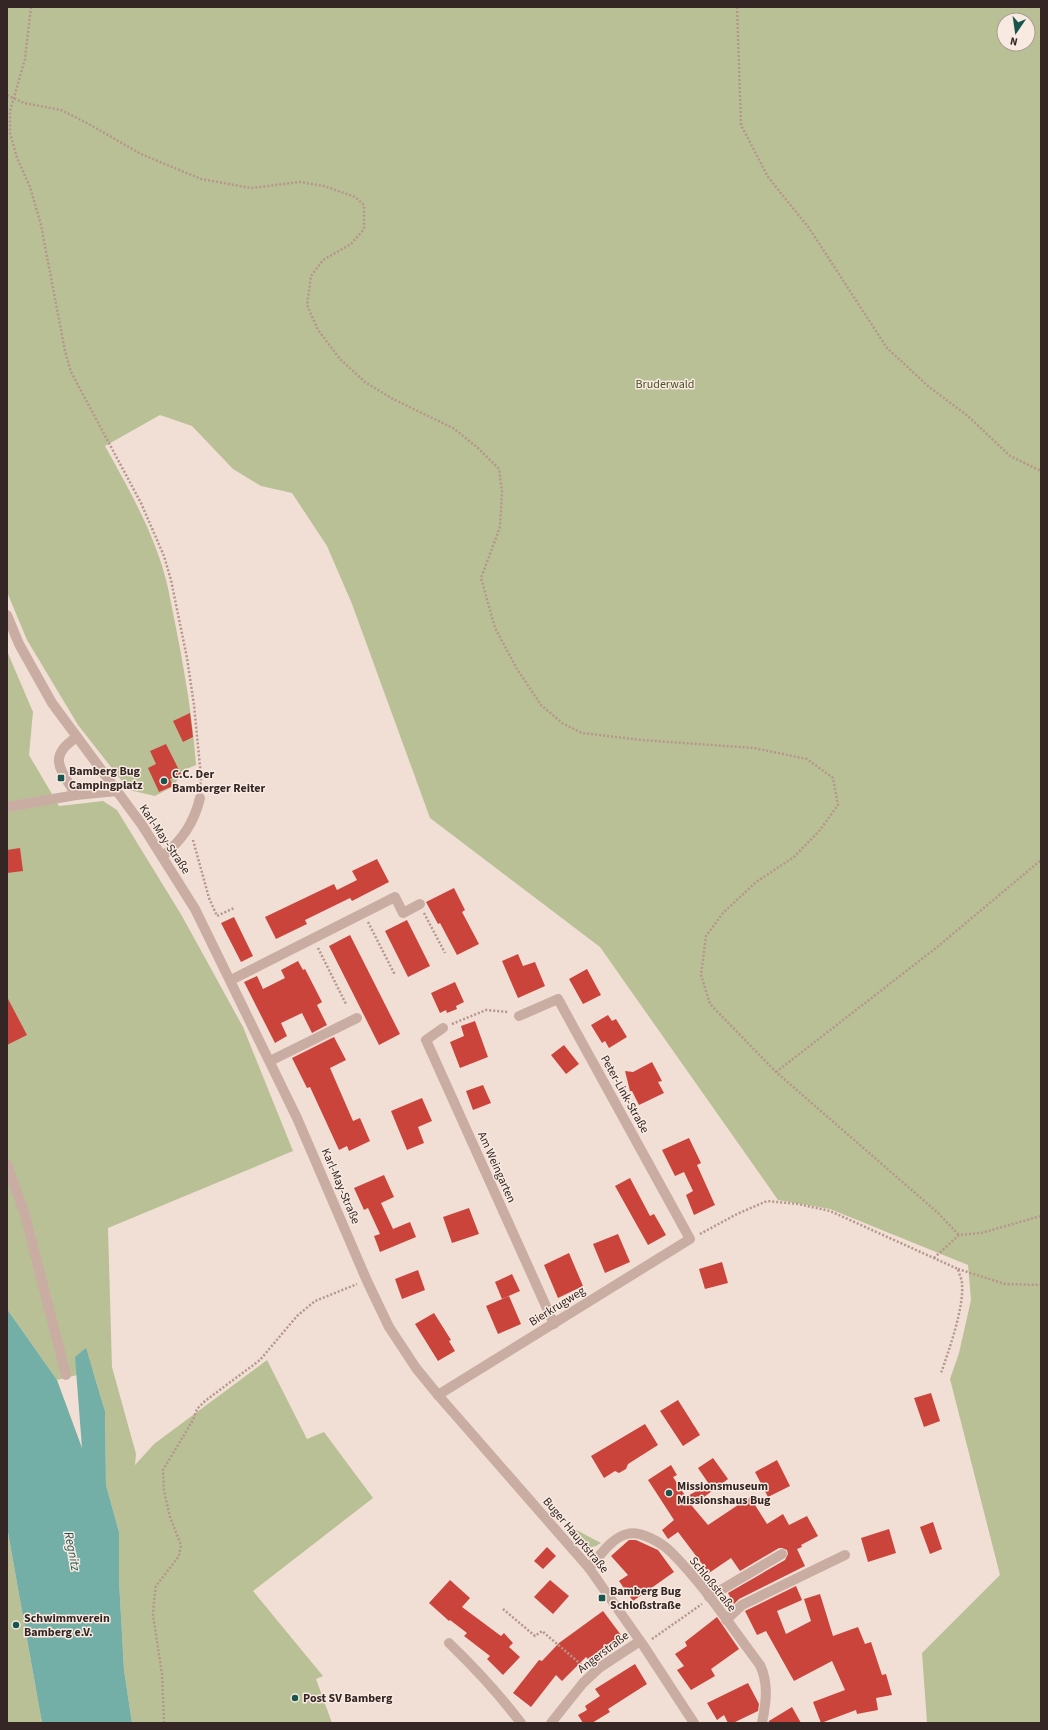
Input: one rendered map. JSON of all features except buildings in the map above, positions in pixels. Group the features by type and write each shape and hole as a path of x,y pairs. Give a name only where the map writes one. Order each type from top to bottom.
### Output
{"street":[{"name":"Karl-May-Straße","path":"7,615 19,644 55,708 163,856 195,909 270,1061 322,1172 367,1281 389,1327 416,1368 438,1395"},
{"path":"76,795 59,768 58,758 64,746 77,737"},
{"path":"7,807 76,795 117,791"},
{"path":"163,856 176,846 186,832 197,809 200,798"},
{"path":"230,980 395,897 403,912 420,904"},
{"name":"Peter-Link-Straße","path":"519,1016 558,999 690,1239"},
{"path":"270,1061 357,1018"},
{"name":"Am Weingarten","path":"443,1028 426,1040 554,1324"},
{"path":"7,1164 25,1215 66,1375"},
{"name":"Bierkrugweg","path":"438,1395 690,1239"},
{"name":"Buger Hauptstraße","path":"438,1395 589,1568 642,1643 694,1723"},
{"name":"Schloßstraße","path":"589,1568 615,1539 628,1533 638,1534 655,1541 670,1551 710,1598 760,1665 765,1677 766,1690 762,1723"},
{"path":"710,1598 782,1554"},
{"path":"726,1620 742,1605 845,1555"},
{"path":"449,1643 473,1665 502,1698 521,1723"},
{"name":"Angerstraße","path":"551,1723 592,1674 642,1643"}],"path":[{"path":"32,7 25,59 10,111 10,133 16,158 30,187 41,225 65,351 71,372 141,503 164,556 171,580 194,705 201,777 200,798"},
{"path":"737,7 741,125 768,177 808,228 887,348 929,387 968,416 1010,456 1041,471"},
{"path":"7,95 24,103 61,110 87,122 141,154 201,179 251,188 300,182 324,186 355,197 364,206 364,229 351,244 323,260 311,276 307,305 318,330 340,358 365,382 393,399 453,428 478,448 499,469 502,492 500,527 481,578 496,628 517,669 541,705 562,723 582,734 754,748 806,759 833,778 838,805 820,830 794,857 756,882 724,913 706,936 700,975 710,1004 776,1072 937,1212 959,1235"},
{"path":"186,832 193,841 209,898 217,916 234,908"},
{"path":"776,1072 936,948 1041,860"},
{"path":"420,904 445,954"},
{"path":"364,913 395,975"},
{"path":"314,938 346,1004"},
{"path":"443,1028 486,1010 505,1011 519,1016"},
{"path":"690,1239 737,1214 767,1201 798,1204 830,1211 958,1269 1005,1284 1041,1285"},
{"path":"934,1258 959,1235 981,1233 1041,1216"},
{"path":"941,1373 950,1347 960,1301 962,1284 958,1269"},
{"path":"164,1723 162,1674 153,1615 154,1601 156,1586 179,1556 182,1545 170,1517 164,1491 163,1470 194,1420 197,1409 205,1400 260,1360 297,1316 315,1301 367,1281"},
{"path":"642,1643 710,1598"},
{"path":"503,1609 535,1636 542,1631 592,1674"}],"green space":[{"name":"Bruderwald","path":"7,7 1041,7 1041,1723 927,1723 922,1653 1000,1575 950,1379 959,1353 971,1300 968,1265 830,1209 778,1200 600,947 430,818 352,604 327,546 292,493 261,486 233,469 192,426 160,415 105,446 142,515 157,551 168,588 177,632 189,699 196,765 182,771 174,786 155,796 129,790 78,725 27,640 7,592"},
{"path":"7,651 33,712 29,755 59,806 103,801 117,810 182,916 243,1027 293,1151 108,1228 112,1367 136,1454 135,1465 154,1444 267,1360 307,1439 324,1432 373,1498 253,1591 323,1676 316,1679 332,1723 132,1723 124,1670 119,1580 119,1532 106,1485 105,1411 93,1371 57,1380 7,1309"},
{"path":"567,1525 601,1543 588,1548"},
{"name":"Schwimmverein Bamberg e.V.","path":"7,1527 42,1723 7,1723"}],"water":[{"name":"Regnitz","path":"7,1309 57,1380 82,1448 75,1357 86,1348 105,1411 106,1485 119,1532 119,1580 124,1670 132,1723 42,1723 7,1527"}],"place":[{"name":"Bamberg Bug Campingplatz","path":"61,778"},
{"name":"C.C. Der Bamberger Reiter","path":"164,781"},
{"name":"Missionsmuseum Missionshaus Bug","path":"669,1493"},
{"name":"Bamberg Bug Schloßstraße","path":"602,1598"},
{"name":"Schwimmverein Bamberg e.V.","path":"16,1625"},
{"name":"Post SV Bamberg","path":"295,1698"}]}
